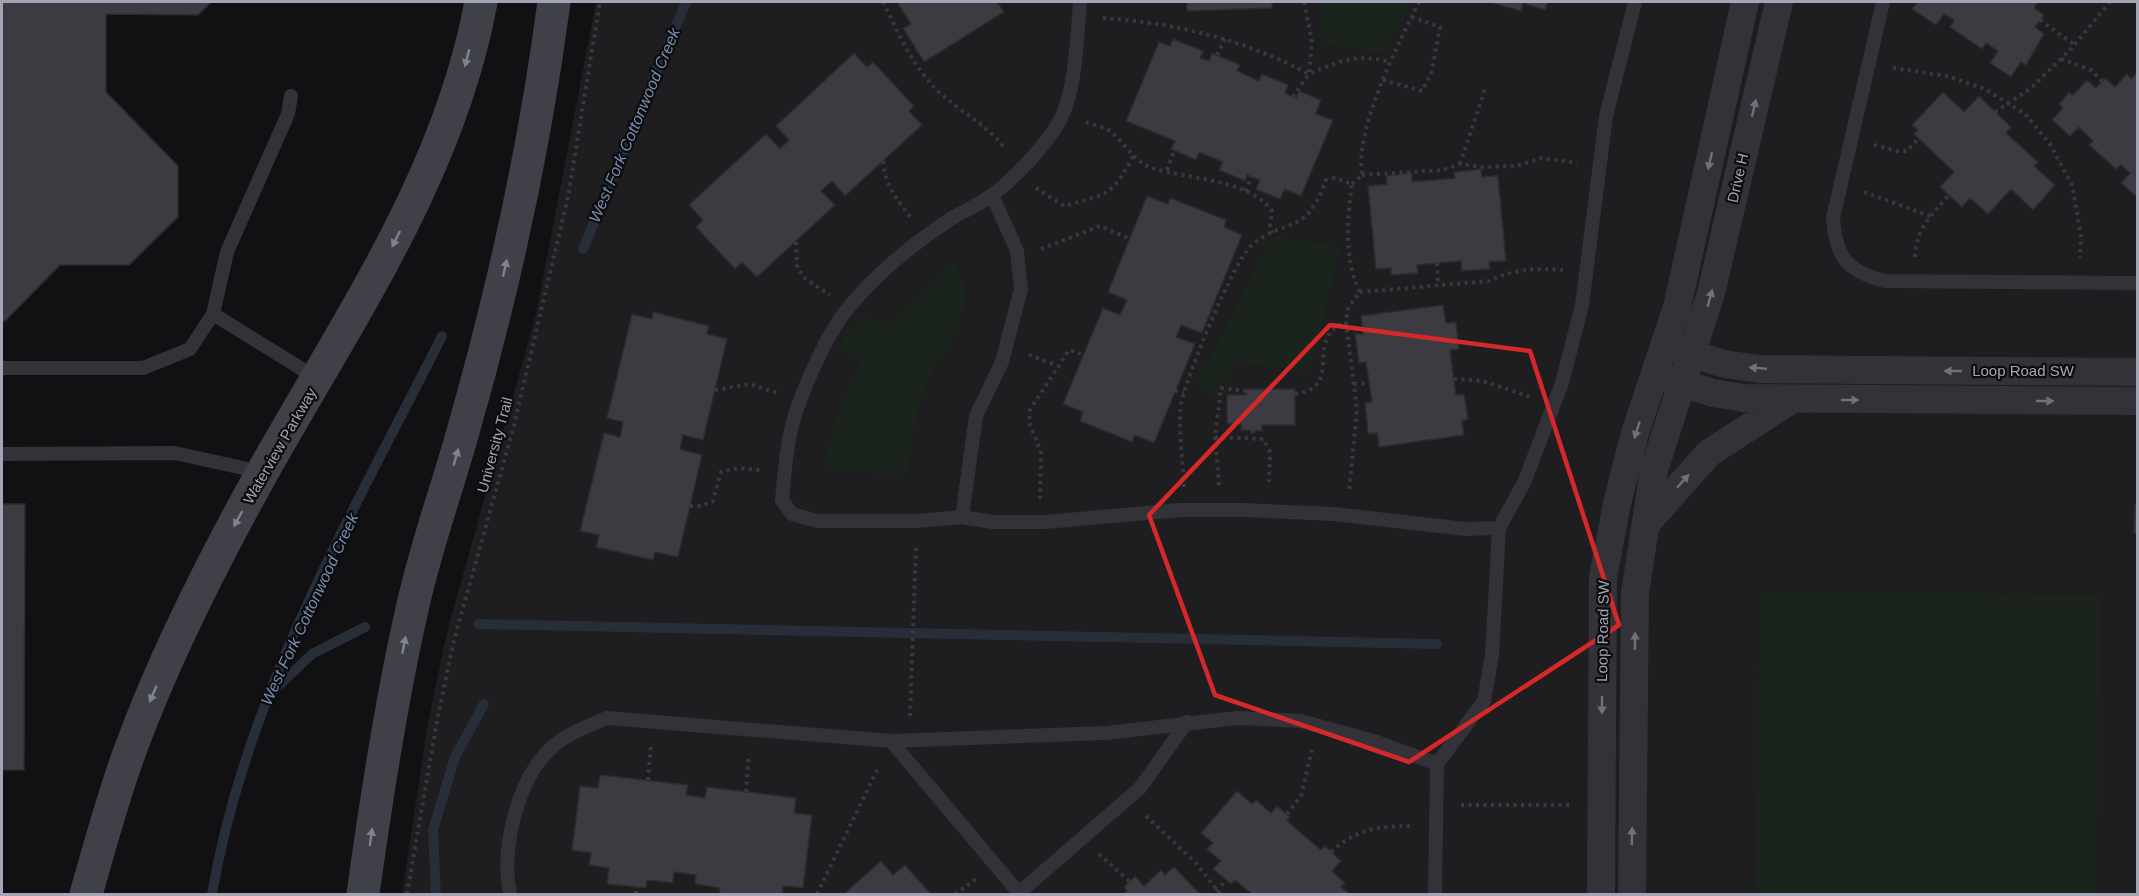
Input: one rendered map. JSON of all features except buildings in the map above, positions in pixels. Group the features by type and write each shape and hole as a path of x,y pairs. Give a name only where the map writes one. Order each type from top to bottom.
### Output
{"main road":[{"name":"Waterview Parkway","path":"86,894 106,823 135,738 199,591 262,472 396,241 431,165 458,92 481,2"},
{"path":"363,894 382,755 411,611 465,427 504,273 524,181 554,2"}],"street":[{"name":"Drive H","path":"1665,346 1677,307 1745,2"},
{"name":"Drive H","path":"1694,354 1714,281 1779,2"},
{"name":"Loop Road SW","path":"1601,894 1603,578 1621,488 1635,433 1665,346 1725,364 1760,369 2138,372"},
{"path":"1632,894 1635,593 1654,470 1694,354"},
{"name":"Loop Road SW","path":"1656,375 1743,398 2138,401"},
{"path":"1645,526 1709,453 1791,400"}],"lane":[{"path":"1080,2 1070,87 1060,121 1020,171 992,195 896,260 849,307 818,361 801,400 785,473 782,500 792,514 817,520 917,521 962,516 993,522 1040,522 1184,510 1221,510 1347,515 1466,529 1499,528"},
{"path":"1435,894 1437,764 1484,701 1492,655 1499,528 1524,483 1554,404 1582,305 1599,166 1613,83 1635,2"},
{"path":"1883,2 1833,218 1834,242 1844,261 1863,275 1885,281 2137,282"},
{"path":"2,368 143,368 190,349 213,314 226,252 288,114 291,96"},
{"path":"962,516 976,417 1002,362 1021,289 1017,256 992,195"},
{"path":"213,314 318,379"},
{"path":"2,454 175,453 262,472"},
{"path":"510,894 507,853 511,827 527,784 547,752 576,730 607,718 891,741 1106,733 1237,718 1301,721 1377,742 1437,764"},
{"path":"891,741 1019,893 1140,788 1187,722"}],"path":[{"name":"University Trail","path":"407,894 436,726 454,640 513,429 568,197 600,2"},
{"path":"882,2 905,46 932,85 968,117 999,139 1020,171 1039,191 1064,206 1107,194 1120,181 1133,156"},
{"path":"1293,97 1309,74 1312,42 1304,2"},
{"path":"1362,175 1360,162 1367,129 1383,80 1419,2"},
{"path":"1995,112 2031,88 2075,45 2110,2"},
{"path":"1079,16 1150,22 1224,39 1272,54 1309,74"},
{"path":"1383,80 1422,91 1431,74 1440,27 1412,17"},
{"path":"2040,20 2075,45"},
{"path":"1217,55 1224,39"},
{"path":"1309,74 1348,58 1370,57 1390,62"},
{"path":"2061,59 2091,70 2102,81"},
{"path":"1870,64 1947,76 1985,89 2025,114 2050,144 2072,185 2081,236 2080,283"},
{"path":"1460,164 1485,89"},
{"path":"1062,114 1110,130 1139,162 1245,190 1272,211 1270,226 1272,233"},
{"path":"1852,139 1898,152 1907,151 1918,139"},
{"path":"1167,170 1174,150"},
{"path":"1360,292 1353,279 1348,219 1352,184 1362,175 1443,170 1460,164 1483,167 1517,166 1542,158 1599,166"},
{"path":"883,161 884,178 890,190 927,237"},
{"path":"1245,190 1252,177"},
{"path":"1184,510 1181,402 1231,277 1251,246 1272,233 1296,225 1312,212 1326,180 1335,178 1352,184"},
{"path":"1841,184 1930,216"},
{"path":"1914,282 1916,239 1930,216 1949,195"},
{"path":"1017,256 1055,245 1100,226 1130,239"},
{"path":"796,242 797,266 802,277 849,307"},
{"path":"1437,263 1438,286"},
{"path":"1347,515 1357,410 1346,322 1348,308 1360,292 1489,281 1506,273 1534,268 1586,272"},
{"path":"1225,276 1231,277"},
{"path":"1295,394 1310,392 1316,388 1323,369 1328,333 1334,327 1346,322"},
{"path":"1006,347 1058,366"},
{"path":"1040,522 1041,452 1029,422 1030,410 1068,350 1084,355"},
{"path":"1454,379 1483,381 1554,404"},
{"path":"1354,384 1369,383"},
{"path":"715,390 749,384 801,400"},
{"path":"1221,510 1215,437 1221,388 1246,391"},
{"path":"1175,391 1184,393"},
{"path":"1253,430 1253,437"},
{"path":"1215,437 1263,439 1270,452 1268,511"},
{"path":"690,506 702,506 713,501 721,472 727,468 785,473"},
{"path":"909,741 917,521"},
{"path":"648,780 653,722"},
{"path":"1287,814 1301,796 1316,726"},
{"path":"746,792 751,729"},
{"path":"817,894 891,741"},
{"path":"1130,797 1153,824 1196,862 1218,893 1226,880"},
{"path":"1438,806 1581,805"},
{"path":"1331,852 1358,832 1388,826 1437,827"},
{"path":"1085,837 1111,867 1130,882"},
{"path":"636,887 636,894"}],"highlighted area":[{"path":"1330,325 1530,351 1619,625 1409,762 1215,695 1149,515"}],"shaded area":[{"path":"596,2 2137,2 2137,894 402,894 428,722 447,632 536,314"},
{"path":"1320,2 1411,2 1407,14 1381,54 1321,42"},
{"path":"1274,235 1341,247 1310,372 1237,362 1215,398 1196,383"},
{"path":"953,260 962,277 965,294 963,310 958,326 925,390 916,421 907,475 822,472 838,412 861,363 837,350 862,312 884,327"},
{"path":"1759,591 2100,595 2097,894 1756,894"}],"waterway":[{"name":"West Fork Cottonwood Creek","path":"583,249 686,2"},
{"name":"West Fork Cottonwood Creek","path":"212,894 228,820 250,748 276,677 339,538 442,336"},
{"path":"479,624 1437,644"},
{"path":"270,694 312,654 365,627"},
{"path":"436,894 433,830 455,757 484,704"}]}
